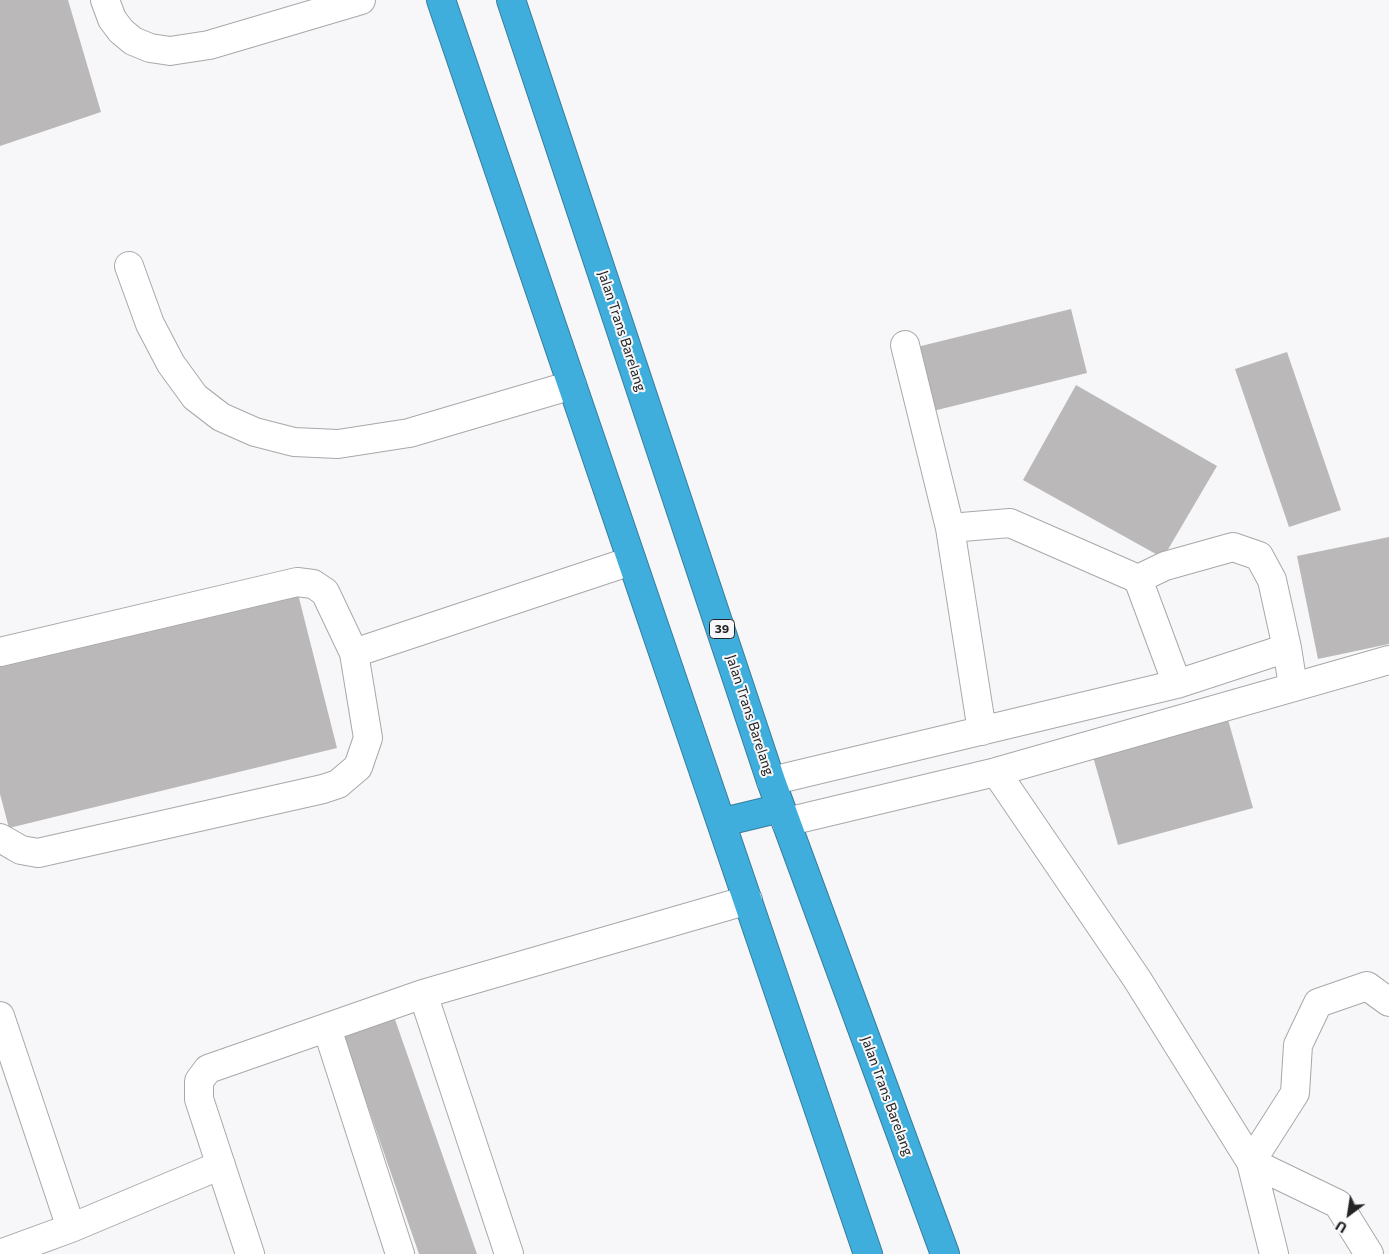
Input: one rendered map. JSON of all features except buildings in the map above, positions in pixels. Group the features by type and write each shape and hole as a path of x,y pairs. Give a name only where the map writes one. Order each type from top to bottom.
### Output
{"highway":[{"path":"441,0 631,561 723,822 868,1254"},
{"name":"Jalan Trans Barelang","path":"511,0 771,780 945,1254"},
{"path":"723,822 784,815"}],"street":[{"path":"105,0 112,19 127,36 150,48 170,50 208,45 361,0"},
{"path":"129,266 150,324 171,364 195,397 221,417 255,432 294,442 338,444 409,433 572,385"},
{"path":"905,345 950,528 982,731"},
{"path":"950,528 1010,523 1138,579 1177,684"},
{"path":"1138,579 1165,566 1233,547 1258,556 1272,580 1293,686"},
{"path":"354,653 631,561"},
{"path":"0,652 297,582 313,584 325,592 354,653 368,738 358,767 338,784 322,789 38,853 21,850 0,838"},
{"path":"771,780 1177,684 1287,648"},
{"path":"784,815 996,772 1389,660"},
{"path":"996,772 1137,979 1251,1162 1274,1254"},
{"path":"250,1254 199,1099 197,1090 202,1075 208,1069 423,994 748,900"},
{"path":"1251,1162 1295,1093 1298,1045 1318,1003 1367,986 1389,1002"},
{"path":"423,994 509,1254"},
{"path":"0,1016 71,1228"},
{"path":"327,1028 400,1254"},
{"path":"1251,1162 1338,1204 1369,1254"},
{"path":"0,1254 71,1228 221,1165"}]}
